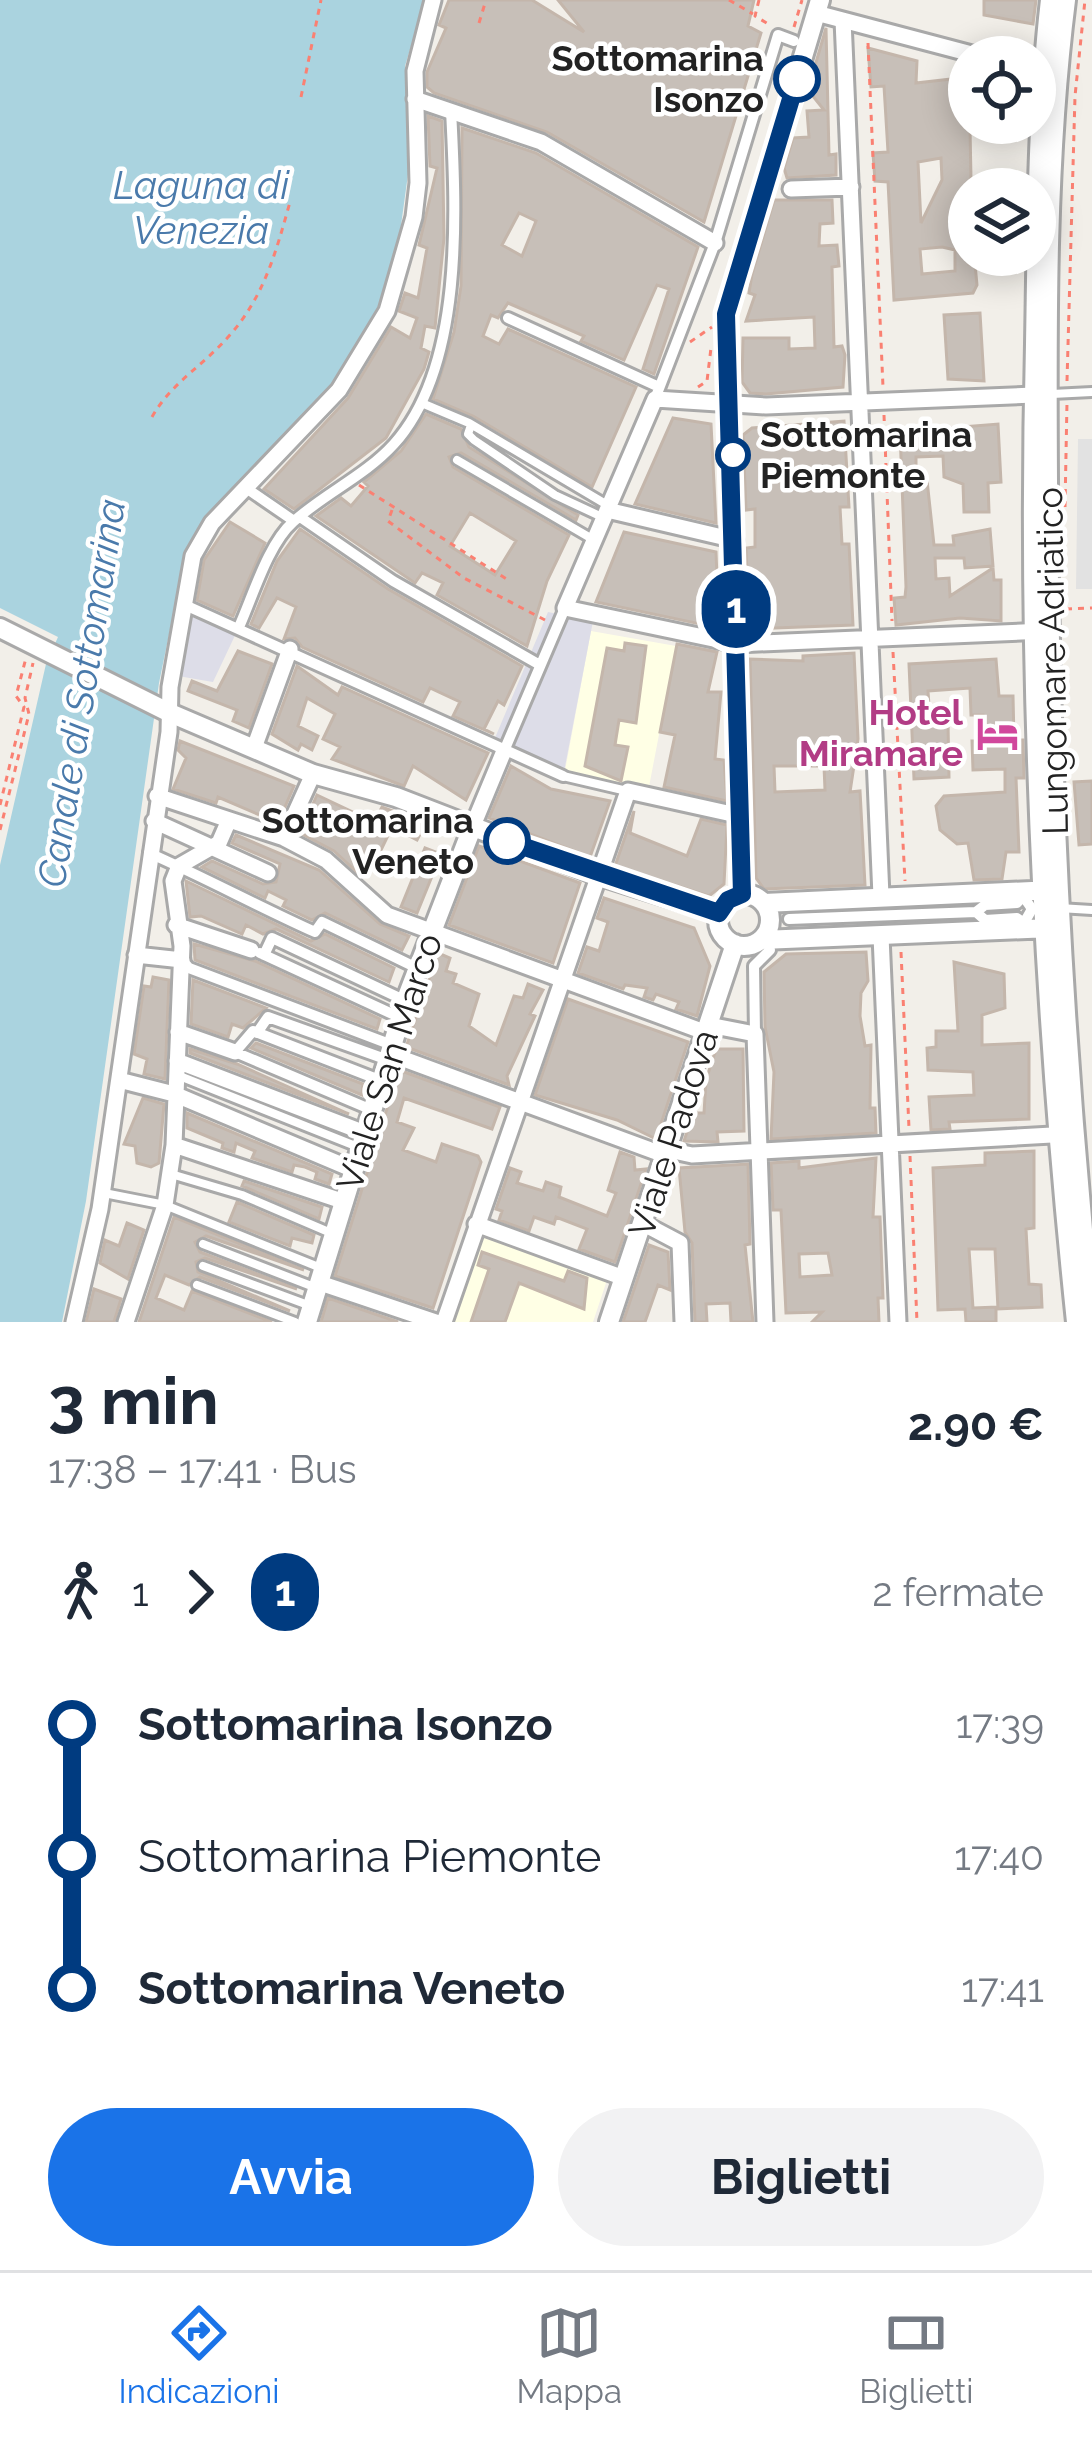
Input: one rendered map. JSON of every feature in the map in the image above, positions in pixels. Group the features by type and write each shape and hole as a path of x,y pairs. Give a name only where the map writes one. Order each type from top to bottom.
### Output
{"street":[{"path":"74,1322 102,1192 154,821 163,710 193,556 212,524 339,391 387,311 416,200 415,71 433,0"},
{"name":"Lungomare Adriatico","path":"1048,36 1050,0"},
{"name":"Lungomare Adriatico","path":"1056,36 1066,0"},
{"path":"742,894 726,314 813,4 843,20 948,48"},
{"path":"843,20 883,913 887,1148 898,1322"},
{"name":"Viale San Marco","path":"316,1294 429,932 500,748 674,353 788,38"},
{"path":"416,99 541,142 716,242"},
{"path":"239,627 297,519 353,481 396,442 424,404 443,323 456,222 452,110"},
{"name":"Lungomare Adriatico","path":"1044,144 1040,631 1051,909 1082,1317"},
{"path":"763,190 851,188"},
{"path":"508,318 657,393 732,405 884,404 1040,395"},
{"path":"246,488 540,665"},
{"path":"606,511 735,540"},
{"path":"185,605 563,776"},
{"path":"565,608 737,644 1040,631"},
{"path":"0,628 163,710 313,775 396,797 598,875 719,913"},
{"path":"0,642 43,650"},
{"path":"254,748 290,649"},
{"path":"284,838 313,775"},
{"path":"316,1294 440,1322 628,791 741,816"},
{"path":"157,796 284,838 326,860 387,915 429,932 708,1029 754,1034"},
{"path":"126,1322 165,1205 174,1145 182,960 172,888 179,866 213,848 229,820"},
{"path":"154,821 268,873"},
{"path":"149,854 253,906 315,932 322,922 417,968"},
{"path":"976,912 985,920 1017,918 1024,923 1032,909 1023,896 1016,903 985,905 976,912 954,920 883,913 764,903 742,894 728,900 719,913 721,932 735,944 766,945 883,913 1051,909"},
{"path":"953,899 954,920"},
{"path":"764,903 770,922 766,945 754,966 754,1034 765,1322"},
{"path":"789,933 789,912 821,918 1051,909"},
{"path":"176,925 403,1010"},
{"name":"Viale Padova","path":"609,1322 735,944"},
{"path":"136,956 182,960 189,968 390,1053 668,1153 887,1148 1065,1134"},
{"path":"257,1033 268,1016 390,1053"},
{"path":"235,1052 253,1031 382,1081"},
{"path":"178,1032 373,1110"},
{"path":"176,1068 363,1140"},
{"path":"118,1079 174,1094 354,1170"},
{"path":"174,1145 345,1202"},
{"path":"476,1224 624,1278"},
{"path":"644,1224 680,1243 682,1322"}],"lane":[{"path":"1040,395 1092,392"},
{"path":"424,404 471,424 606,511"},
{"path":"471,424 467,434 474,440 555,495 606,511"},
{"path":"457,460 594,540"},
{"path":"563,776 628,791"},
{"path":"1051,909 1089,906"},
{"path":"170,1174 242,1195 334,1234"},
{"path":"102,1192 165,1205 316,1294"},
{"path":"203,1244 316,1294"},
{"path":"203,1266 316,1294"},
{"path":"197,1285 295,1322"}],"path":[{"path":"301,98 321,0"},
{"path":"479,23 486,0"},
{"path":"729,0 788,38 813,4"},
{"path":"755,16 759,0"},
{"path":"1067,384 1074,118 1085,0"},
{"path":"868,37 892,629"},
{"path":"152,417 170,391 248,313 268,276 290,202"},
{"path":"674,353 714,326 707,381 687,388"},
{"path":"1065,522 1067,401"},
{"path":"353,481 392,510"},
{"path":"508,580 398,506 392,510 388,521 464,578 557,626"},
{"path":"1064,615 1064,609 1092,608"},
{"path":"883,913 892,643"},
{"path":"0,805 24,707 16,696 24,661 43,650"},
{"path":"0,830 29,714 26,698 43,650"}],"shaded area":[{"path":"1078,439 1092,439 1092,589 1076,589"},
{"path":"185,605 239,627 213,682 172,675"},
{"path":"548,612 593,621 563,777 492,745"},
{"path":"591,631 676,646 648,792 564,776"},
{"path":"479,1236 607,1280 593,1322 455,1322 456,1298"}],"water":[{"name":"Laguna di Venezia","path":"0,0 425,0 405,66 409,167 395,269 367,334 323,401 204,519 186,552 159,683 86,1201 62,1322 0,1322 0,865 46,664 58,637 0,608"}],"building":[{"path":"449,0 532,0 584,32 558,0 754,0 748,26 761,33 704,222 547,132 427,87 427,72 446,28 439,25"},
{"path":"984,0 1036,0 1033,24 984,15"},
{"path":"826,28 829,155 836,154 836,175 787,178 784,168 793,138 809,137 807,111 824,110 808,90"},
{"path":"868,48 917,61 916,83 948,79 948,144 970,144 971,168 948,168 948,248 920,249 922,274 976,276 973,293 894,300 888,182 875,181 873,153 888,152 884,86 871,87","holes":["941,158 942,180 921,223 918,162"]},
{"path":"428,116 442,121 444,238 435,328 425,326 421,348 429,352 424,369 386,438 294,509 264,489 348,398 391,327 410,338 417,318 399,311 405,293 418,298 427,248 419,245 437,168 430,166"},
{"path":"462,128 536,153 698,247 654,374 643,369 669,289 657,285 624,360 581,341 584,336 508,303 498,318 491,315 483,336 499,344 508,329 636,387 592,487 473,416 433,399 454,332 461,286","holes":["519,213 536,221 522,256 502,245"]},
{"path":"774,200 832,200 833,223 820,224 819,246 837,245 839,266 832,267 834,347 842,346 845,355 843,387 766,394 750,393 742,382 743,338 789,338 789,349 815,348 814,317 746,321 755,295 749,293 752,274"},
{"path":"980,313 984,381 948,379 944,315"},
{"path":"426,414 461,429 469,447 578,515 576,520 461,453 449,457 453,467 569,535 547,581 527,646 437,595 443,583 422,573 415,583 316,516 341,498 351,506 368,486 364,482 401,451","holes":["470,513 516,541 495,575 450,546"]},
{"path":"673,418 711,424 716,523 635,504"},
{"path":"844,421 849,507 840,507 842,544 849,544 853,625 749,629 746,548 755,547 755,509 746,510 743,435 752,428"},
{"path":"998,424 1001,482 988,483 989,512 964,512 963,484 944,477 943,456 916,457 916,480 927,480 934,545 954,545 953,536 990,529 993,566 965,568 964,558 935,558 936,579 949,578 950,596 993,568 994,580 1001,580 1001,621 960,618 896,625 894,598 905,597 906,587 900,432"},
{"path":"230,522 265,543 233,616 197,600 204,560"},
{"path":"300,529 388,589 522,666 504,705 498,701 484,729 494,734 453,716 460,702 430,688 423,702 302,647 295,638 284,639 296,607 277,598 259,628 251,624 277,561"},
{"path":"624,532 716,552 719,628 596,602"},
{"path":"625,643 646,646 636,723 619,720 615,745 628,747 621,781 585,766 607,648 624,651"},
{"path":"677,644 717,652 708,692 721,692 715,759 724,760 727,801 664,787 675,735 660,732"},
{"path":"238,651 272,664 249,728 233,721 237,710 188,691 192,681 217,691"},
{"path":"854,653 858,739 850,792 860,791 865,885 764,889 756,878 750,659 803,661 803,656","holes":["774,766 824,766 825,790 775,792"]},
{"path":"996,659 999,696 1013,696 1014,740 1023,740 1024,778 1016,778 1019,852 1006,852 1002,879 974,880 968,843 957,844 940,830 936,806 944,796 1005,792 1005,769 973,770 972,741 983,741 983,715 971,715 970,688 928,691 930,720 948,723 949,777 914,779 909,664"},
{"path":"297,666 338,695 342,687 488,753 466,800 413,766 404,786 332,759 340,747 323,739 335,714 307,698 298,726 318,736 312,750 301,744 298,750 272,734"},
{"path":"180,741 294,786 278,823 218,797 216,803 173,789 186,758 178,750"},
{"path":"511,766 551,789 610,801 590,857 489,818"},
{"path":"1092,781 1092,844 1079,845 1074,782"},
{"path":"317,795 374,822 382,807 426,823 417,840 392,827 372,869 365,865 360,875 334,851 300,833"},
{"path":"634,811 630,833 687,856 701,819 727,825 724,884 709,896 615,866"},
{"path":"236,835 319,870 380,924 409,936 402,950 325,913 312,920 283,906 286,900 268,891 265,898 202,867 212,861 263,884 276,882 280,864 232,843"},
{"path":"479,846 580,883 553,963 449,925"},
{"path":"425,848 441,854 417,913 401,907"},
{"path":"186,881 311,941 325,934 394,968 389,982 276,929 263,934 246,925 242,934 201,916 190,917"},
{"path":"604,898 694,928 710,966 697,1016 676,1009 679,1002 656,994 653,1000 644,997 647,988 625,985 623,989 578,973 587,947 599,951 608,922 597,918"},
{"path":"194,944 255,961 380,1019 377,1029 195,960"},
{"path":"866,952 868,981 861,993 860,1016 865,1046 871,1045 870,1108 875,1108 876,1133 771,1139 774,1072 765,1027 764,972 786,954"},
{"path":"438,953 450,958 446,971 456,974 453,983 479,994 469,1026 496,1045 514,996 523,998 528,984 543,990 507,1076 509,1085 406,1047"},
{"path":"954,962 1004,974 1005,1008 982,1015 982,1045 1029,1043 1029,1119 949,1122 950,1129 931,1130 929,1097 974,1095 973,1072 928,1070 927,1048 936,1047 936,1031 958,1031"},
{"path":"153,977 169,980 165,1079 144,1074 147,1059 134,1054 144,986 151,987"},
{"path":"193,980 266,1008 243,1028 232,1024 228,1037 191,1024"},
{"path":"568,999 688,1042 656,1139 617,1120 535,1095"},
{"path":"256,1043 363,1084 362,1095 251,1048"},
{"path":"190,1049 237,1064 349,1114 190,1053"},
{"path":"716,1049 743,1049 744,1131 717,1132 718,1142 684,1141 693,1113 704,1113 706,1080"},
{"path":"399,1070 500,1107 492,1129 404,1098 397,1122 414,1128 403,1150 436,1162 442,1144 478,1156 481,1162 433,1308 335,1276"},
{"path":"143,1098 164,1104 159,1163 151,1167 137,1163 135,1146 124,1144"},
{"path":"187,1113 332,1174 329,1184 315,1179 317,1172 305,1167 294,1165 292,1172 252,1158 255,1151 236,1143 234,1152 222,1148 223,1143 187,1128"},
{"path":"1034,1151 1034,1228 1026,1229 1029,1284 1041,1285 1042,1307 998,1309 995,1249 969,1249 973,1308 996,1307 996,1322 966,1322 965,1309 938,1310 933,1168 985,1165 985,1153"},
{"path":"620,1152 634,1157 635,1170 646,1169 615,1262 579,1249 587,1229 556,1217 554,1224 534,1217 529,1231 499,1220 502,1211 496,1209 510,1168 521,1172 517,1183 543,1191 546,1182 561,1187 559,1197 607,1216 616,1193 608,1190"},
{"path":"876,1158 873,1217 880,1217 883,1298 878,1298 879,1322 812,1322 822,1312 786,1313 781,1210 773,1210 771,1163 799,1161 799,1168","holes":["828,1253 832,1275 800,1277 799,1254"]},
{"path":"748,1164 750,1244 745,1245 753,1322 731,1322 730,1303 706,1304 707,1322 695,1322 692,1243 685,1232 679,1168"},
{"path":"244,1181 322,1207 319,1219 242,1186"},
{"path":"237,1202 314,1235 312,1243 292,1238 290,1246 229,1222"},
{"path":"174,1217 304,1270 206,1236 195,1242 200,1252 297,1289 205,1258 196,1262 198,1272 290,1311 200,1277 189,1285 165,1275 156,1298 184,1310 192,1291 272,1322 139,1322"},
{"path":"127,1223 144,1230 128,1279 100,1263 105,1240 119,1246"},
{"path":"649,1245 668,1252 670,1290 658,1285 645,1322 623,1322"},
{"path":"482,1252 564,1281 568,1271 587,1278 584,1309 519,1283 505,1322 471,1322 489,1269 478,1265"},
{"path":"94,1289 121,1299 114,1322 86,1322"},
{"path":"328,1298 398,1322 321,1322"}],"bus line":[{"name":"1","path":"507,841 719,913 728,900 742,894 726,314 797,79"}],"place":[{"name":"Sottomarina Isonzo","path":"797,79"},
{"name":"Sottomarina Piemonte","path":"733,455"},
{"name":"Hotel Miramare","path":"997,733"},
{"name":"Sottomarina Veneto","path":"507,841"}],"water label":[{"name":"Canale di Sottomarina","path":"81,693"}]}
